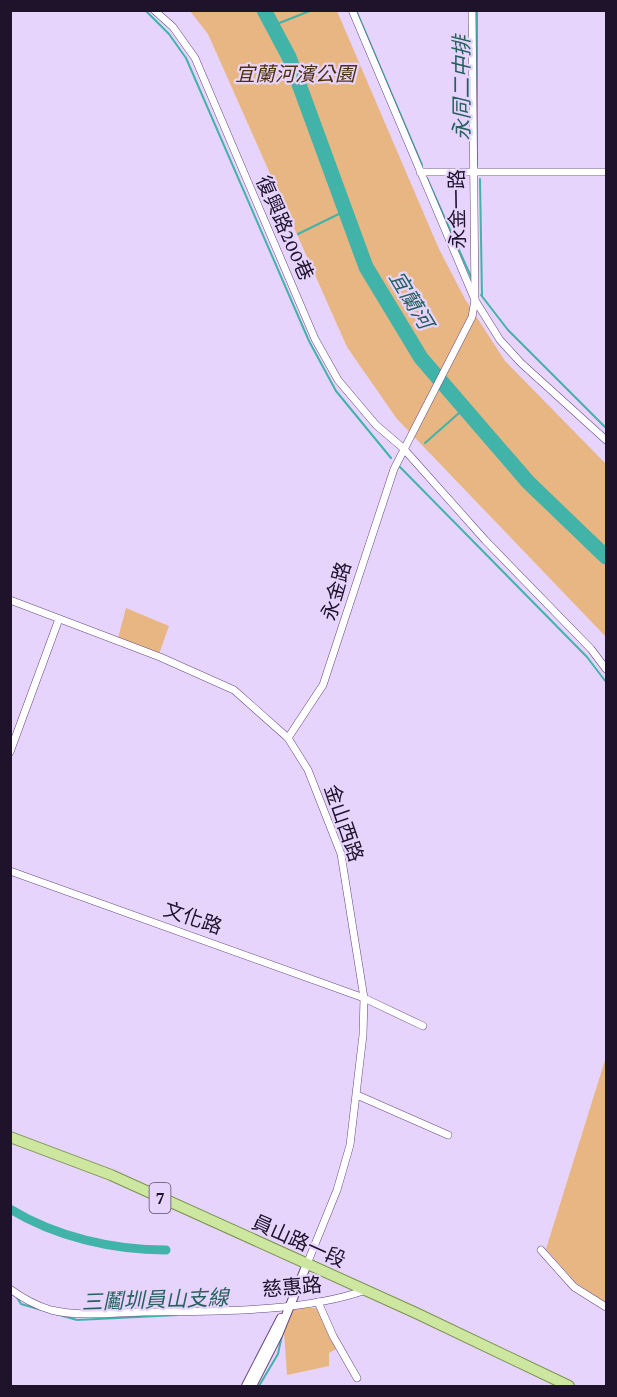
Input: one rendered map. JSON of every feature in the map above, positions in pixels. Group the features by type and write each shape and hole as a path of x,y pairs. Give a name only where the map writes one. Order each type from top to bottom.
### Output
{"main road":[{"name":"員山路一段","path":"10,1137 111,1175 366,1290 569,1386"}],"street":[{"name":"復興路200巷","path":"154,10 173,27 195,58 315,339 338,380 376,425 403,448 485,540 591,649 606,669"},
{"path":"352,10 475,300 500,339 521,363 606,440"},
{"name":"永金一路","path":"414,430 472,317 475,300 472,10"},
{"path":"420,172 606,172"},
{"name":"永金路","path":"288,738 323,685 376,518 403,448 414,430"},
{"name":"金山西路","path":"10,600 216,680 234,690 288,738 308,770 341,854 364,998 357,1095 350,1145 339,1184 307,1264"},
{"path":"10,752 59,619"},
{"name":"文化路","path":"10,871 364,998 423,1026"},
{"path":"357,1095 448,1134"},
{"path":"541,1250 574,1287 606,1307"},
{"path":"252,1386 307,1264"},
{"name":"慈惠路","path":"10,1289 19,1296 51,1310 89,1313 207,1311 289,1305 340,1299 366,1290"},
{"path":"318,1302 333,1336 357,1378"},
{"path":"246,1386 271,1332 289,1305"}],"green space":[{"name":"宜蘭河濱公園","path":"190,11 337,11 439,249 465,299 505,361 606,464 606,637 397,419 347,347 208,34"},
{"path":"126,608 169,626 159,654 118,638"},
{"path":"606,1057 606,1303 576,1283 546,1249"},
{"path":"291,1308 316,1308 338,1348 329,1353 329,1366 287,1375 284,1332"}],"waterway":[{"path":"145,10 169,34 186,58 309,341 336,391 391,458"},
{"name":"宜蘭河","path":"264,10 289,57 366,267 421,358 528,482 606,557"},
{"path":"272,26 312,10"},
{"path":"356,10 422,165"},
{"name":"永同二中排","path":"477,10 477,166"},
{"path":"427,178 472,279"},
{"name":"永同二中排","path":"480,179 482,296"},
{"path":"298,234 345,211"},
{"path":"481,295 508,330 606,428"},
{"path":"425,443 459,413"},
{"path":"400,467 587,657 606,682"},
{"path":"10,1209 46,1227 85,1240 126,1248 166,1250"},
{"name":"三鬮圳員山支線","path":"16,1296 21,1304 77,1320 178,1315"},
{"path":"259,1386 278,1354 282,1335"}]}
